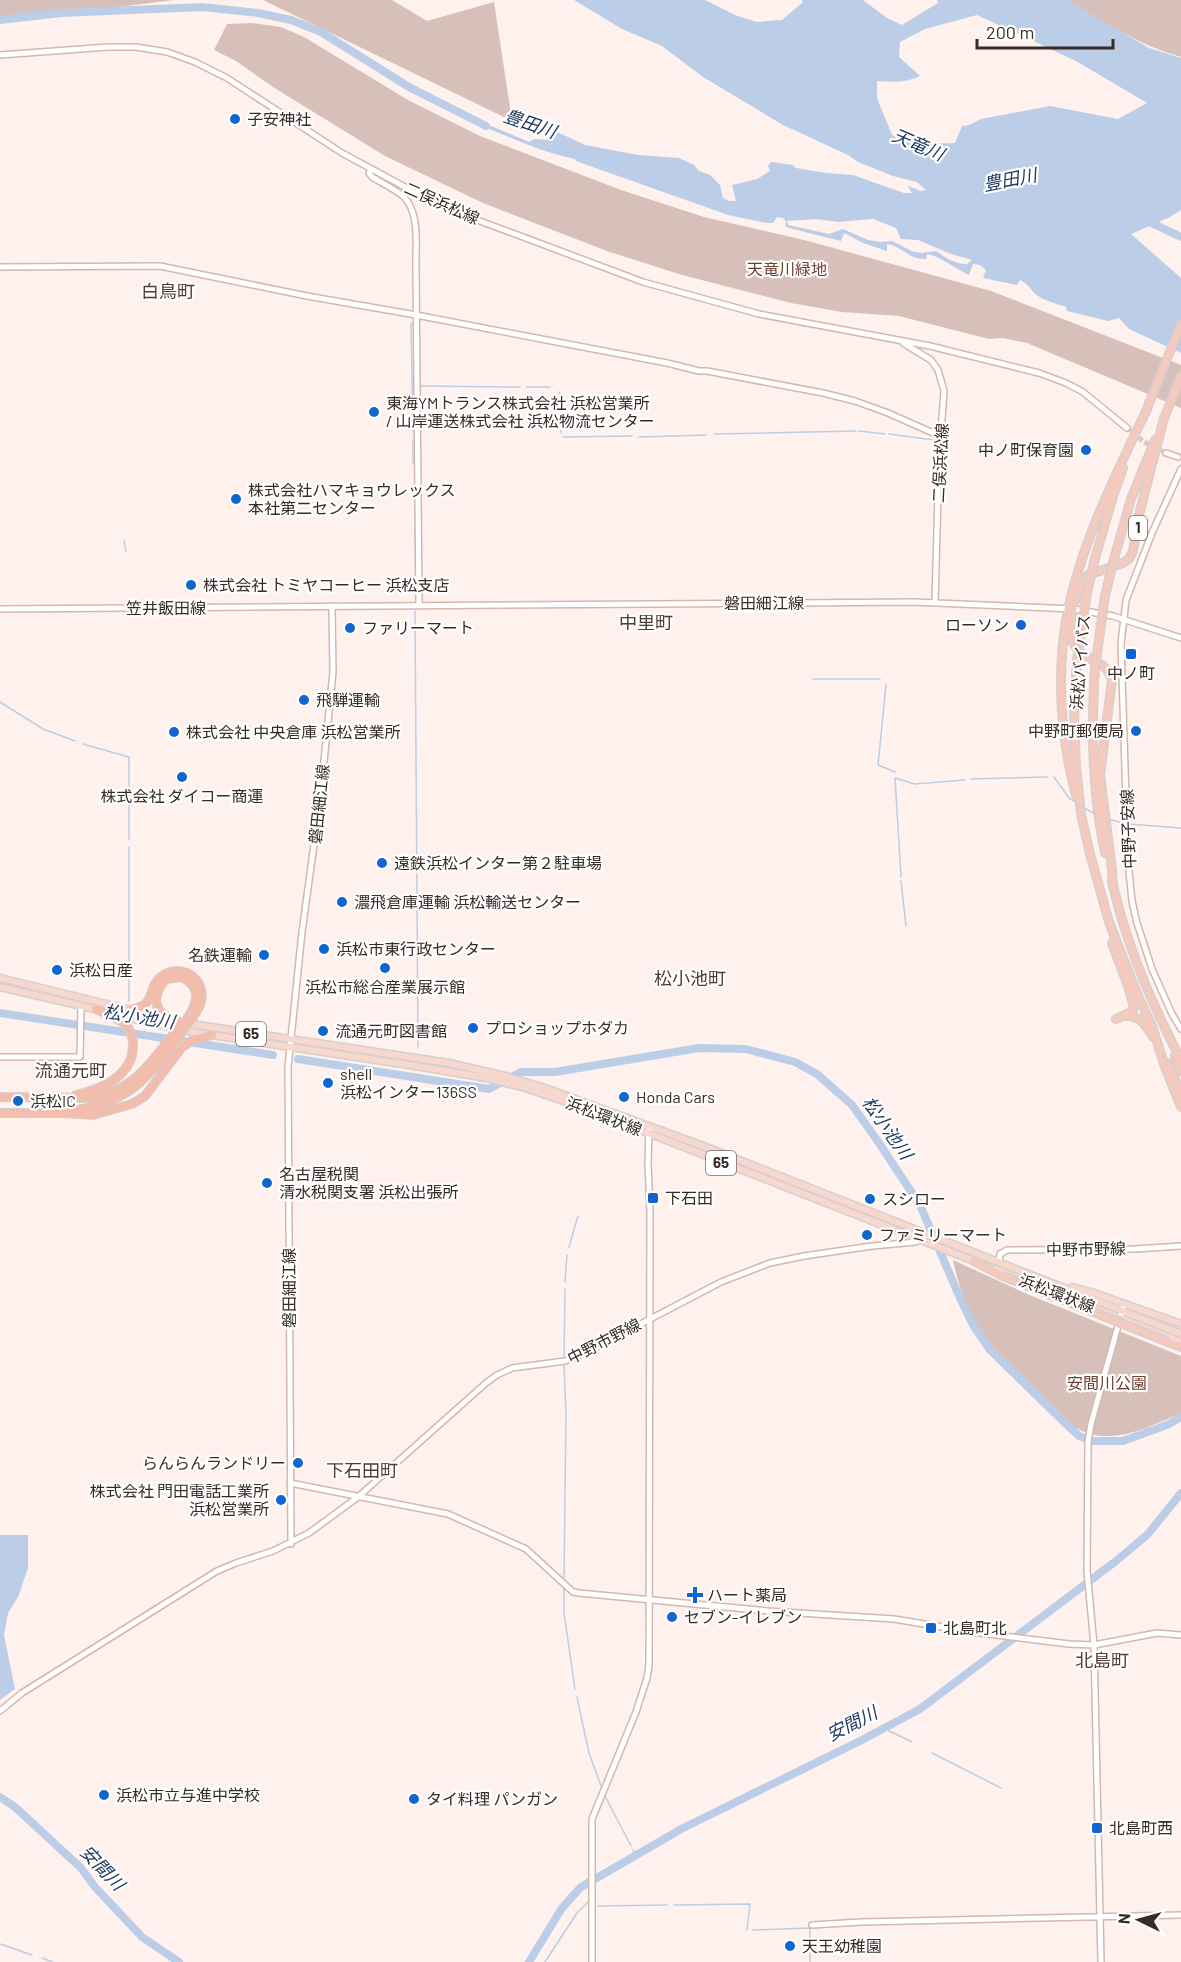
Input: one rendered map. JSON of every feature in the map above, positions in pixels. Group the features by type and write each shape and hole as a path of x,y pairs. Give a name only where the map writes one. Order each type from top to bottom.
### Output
{"highway":[{"name":"浜松バイパス","path":"1181,324 1114,493 1095,558 1087,593 1077,661 1074,709 1081,814 1094,871 1126,968 1152,1026 1181,1107"},
{"name":"浜松バイパス","path":"1161,1023 1120,920 1108,855 1097,814 1092,708 1105,596 1114,559 1131,499 1181,376"},
{"name":"1","path":"1081,814 1066,752 1061,689 1063,651 1086,550 1105,498 1148,407"},
{"name":"1","path":"1108,855 1100,775 1112,680 1106,667 1080,652 1073,644 1070,635 1071,609 1088,575 1123,563 1129,559 1134,550 1139,515 1164,418"},
{"path":"1108,919 1108,932 1133,1002 1133,1010 1116,1019 1138,1017 1157,1043"},
{"path":"0,1096 93,1098 118,1091 132,1082 167,1046 197,1011 202,995 198,983 189,974 176,970 162,975 155,983 144,1005 130,1010"},
{"path":"63,1113 97,1106 127,1094 149,1075 196,1002 195,991 190,981 182,977 167,979 162,983 156,998 161,1012 178,1022"},
{"path":"68,1097 94,1091 118,1078 131,1058 132,1039 129,1029 123,1023 96,1009"},
{"name":"1","path":"1161,1023 1181,1060"},
{"path":"1161,1023 1181,1071"},
{"path":"0,1113 93,1115 132,1104 145,1096 182,1047 201,1037 212,1035"},
{"name":"1","path":"1157,1043 1181,1092"},
{"path":"974,1261 1003,1276 1181,1347"}],"main road":[{"name":"二俣浜松線","path":"0,55 108,47 136,47 167,52 195,62 227,78 371,169 477,220 643,282 759,314 930,346 1039,373 1083,392 1127,428"},
{"path":"371,169 369,173 372,177 404,198 412,208 415,233 419,605"},
{"path":"0,267 160,266 307,296 823,393 879,410 940,436"},
{"name":"二俣浜松線","path":"902,342 932,360 938,370 944,391 940,436 935,603"},
{"path":"1166,453 1178,457"},
{"path":"1181,469 1130,589 1123,618 1181,638"},
{"name":"磐田細江線","path":"291,1544 288,1099 290,1043 320,801 333,672 332,606 935,603 1071,609 1123,618"},
{"name":"笠井飯田線","path":"0,609 332,606"},
{"name":"中野子安線","path":"1123,618 1122,668 1128,861 1131,889 1137,923 1152,969 1181,1029"},
{"name":"浜松環状線","path":"0,978 178,1022 495,1080 557,1098 939,1238 1045,1280 1094,1293 1123,1307"},
{"name":"浜松環状線","path":"0,987 171,1028 449,1064 516,1079 555,1092 933,1245 1181,1342"},
{"path":"0,1057 80,1057 81,1005"},
{"path":"592,1962 591,1830 594,1811 636,1712 647,1678 649,1659 649,1130"},
{"path":"921,1240 928,1234"},
{"name":"中野市野線","path":"291,1544 358,1497 497,1375 512,1368 566,1361 721,1282 770,1263 921,1240"},
{"name":"中野市野線","path":"999,1262 1003,1252 1015,1250 1135,1249 1181,1246"},
{"path":"1101,1962 1094,1645 1087,1572 1088,1434 1123,1307"},
{"name":"65","path":"1123,1307 1180,1324"},
{"name":"65","path":"1123,1307 1181,1334"},
{"path":"290,1483 448,1514 526,1549 573,1592 894,1619 1069,1644 1094,1645 1158,1633 1181,1635"},
{"path":"0,1711 22,1693 217,1571 291,1544"},
{"path":"812,1925 1181,1915"}],"green space":[{"path":"0,0 174,0 0,19"},
{"path":"263,0 392,0 427,21 494,2 512,121"},
{"path":"1066,0 1181,0 1181,57 1136,39"},
{"name":"天竜川緑地","path":"252,23 281,27 304,37 408,100 480,136 621,190 704,217 804,240 991,291 1181,365 1181,408 1027,343 1003,338 989,339 899,316 842,312 791,303 682,275 607,251 483,203 385,156 273,87 236,61 214,50 227,24"},
{"name":"安間川公園","path":"953,1260 1027,1294 1181,1356 1181,1413 1141,1430 1114,1436 1087,1433 1073,1426 1013,1372 987,1343 968,1309"}],"water":[{"path":"574,0 705,0 735,15 757,22 782,20 803,2 802,0 863,0 887,18 902,25 938,3 937,0 1067,0 1149,48 1181,58 1181,210 1131,234 1181,278 1181,353 1129,329 1119,318 1108,321 1067,311 1066,307 1038,296 1020,280 1017,285 983,278 986,270 980,265 973,264 969,275 932,255 927,254 926,259 920,259 887,244 887,251 863,243 844,233 841,241 789,228 785,226 786,221 783,218 777,217 773,223 767,223 728,215 575,159 537,148 477,124 477,120 529,142 534,139 547,140 557,132 585,145 638,155 679,158 710,175 720,185 723,198 730,201 736,201 732,185 757,179 770,171 768,166 771,162 826,173 853,175 904,193 912,193 908,186 921,191 926,190 917,182 893,176 858,162 848,155 783,125 703,77 662,46 622,29","holes":["977,15 1076,61 1147,103 1118,119 1050,106 981,119 962,126 955,143 919,144 892,135 877,98 877,81 904,81 920,76 899,57 900,42 925,29","816,219 838,222 873,219 896,228 901,239 918,240 972,260 967,264 958,263 936,251 914,252 892,241 868,240 843,229 829,234 788,225 787,221"]},
{"path":"0,1535 28,1535 28,1568 18,1597 8,1613 4,1635 15,1689 0,1700"}],"waterway":[{"name":"豊田川","path":"0,20 61,13 202,7 258,13 291,20 321,32 409,87 486,126"},
{"name":"天竜川","path":"1143,219 1181,237"},
{"path":"411,323 413,432"},
{"path":"421,386 520,387"},
{"path":"527,387 550,387"},
{"path":"559,392 561,433"},
{"path":"714,434 856,431"},
{"path":"859,431 885,434"},
{"path":"889,434 934,440"},
{"path":"639,437 706,435"},
{"path":"563,437 632,436"},
{"path":"413,440 413,463 415,464"},
{"path":"415,490 415,519"},
{"path":"415,526 416,600"},
{"path":"124,540 126,552"},
{"path":"415,611 418,1047"},
{"path":"813,679 880,679"},
{"path":"886,684 878,765 895,772"},
{"path":"0,702 43,729 75,741"},
{"path":"83,744 129,757 129,839"},
{"path":"971,779 1047,777"},
{"path":"1054,777 1069,798 1077,803"},
{"path":"901,877 895,778 915,784 965,780"},
{"path":"1084,808 1095,814"},
{"path":"1108,819 1123,823"},
{"path":"1128,824 1181,828"},
{"path":"129,847 129,1001"},
{"path":"901,881 906,926"},
{"name":"松小池川","path":"0,1013 273,1055"},
{"name":"松小池川","path":"298,1059 489,1089 521,1072 555,1072 699,1048 746,1049 795,1062 817,1074 852,1105 920,1205 973,1325 990,1350 1079,1436 1093,1441 1123,1441 1167,1425 1181,1417"},
{"path":"569,1247 578,1216"},
{"path":"565,1282 567,1255"},
{"path":"564,1358 565,1289"},
{"path":"564,1366 566,1412 564,1579"},
{"name":"安間川","path":"529,1962 562,1908 581,1887 683,1828 920,1709 1116,1561 1148,1534 1181,1493"},
{"path":"564,1588 564,1613 575,1689"},
{"path":"577,1697 589,1753 601,1786"},
{"path":"883,1728 912,1742"},
{"path":"932,1753 1001,1788"},
{"path":"604,1794 631,1846"},
{"name":"安間川","path":"0,1797 15,1807 81,1868 95,1887 142,1937 179,1962"},
{"name":"安間川","path":"633,1850 635,1855"},
{"path":"545,1962 577,1913 588,1902"},
{"path":"674,1905 750,1904 747,1930"},
{"path":"598,1906 667,1905"},
{"path":"753,1930 810,1928 810,1962"},
{"path":"0,1944 32,1955"},
{"path":"42,1958 53,1962"}],"tunnel":[{"path":"1127,428 1144,442 1166,453"}],"place":[{"name":"子安神社","path":"235,119"},
{"name":"東海YMトランス株式会社 浜松営業所 / 山岸運送株式会社 浜松物流センター","path":"374,412"},
{"name":"中ノ町保育園","path":"1086,450"},
{"name":"株式会社ハマキョウレックス 本社第二センター","path":"236,499"},
{"name":"株式会社 トミヤコーヒー 浜松支店","path":"191,585"},
{"name":"ローソン","path":"1021,625"},
{"name":"ファリーマート","path":"350,628"},
{"name":"中ノ町","path":"1131,654"},
{"name":"飛騨運輸","path":"304,700"},
{"name":"中野町郵便局","path":"1136,731"},
{"name":"株式会社 中央倉庫 浜松営業所","path":"174,732"},
{"name":"株式会社 ダイコー商運","path":"182,777"},
{"name":"遠鉄浜松インター第２駐車場","path":"382,863"},
{"name":"濃飛倉庫運輸 浜松輸送センター","path":"342,902"},
{"name":"浜松市東行政センター","path":"324,949"},
{"name":"名鉄運輸","path":"264,955"},
{"name":"浜松市総合産業展示館","path":"385,968"},
{"name":"浜松日産","path":"57,970"},
{"name":"プロショップホダカ","path":"473,1028"},
{"name":"流通元町図書館","path":"323,1031"},
{"name":"shell 浜松インター136SS","path":"328,1083"},
{"name":"Honda Cars","path":"624,1097"},
{"name":"浜松IC","path":"18,1101"},
{"name":"名古屋税関 清水税関支署 浜松出張所","path":"267,1183"},
{"name":"下石田","path":"653,1198"},
{"name":"スシロー","path":"870,1199"},
{"name":"ファミリーマート","path":"867,1235"},
{"name":"らんらんランドリー","path":"298,1463"},
{"name":"株式会社 門田電話工業所 浜松営業所","path":"281,1500"},
{"name":"ハート薬局","path":"695,1595"},
{"name":"セブン-イレブン","path":"672,1617"},
{"name":"北島町北","path":"931,1628"},
{"name":"浜松市立与進中学校","path":"104,1795"},
{"name":"タイ料理 パンガン","path":"414,1799"},
{"name":"北島町西","path":"1097,1828"},
{"name":"天王幼稚園","path":"790,1946"}],"district":[{"name":"白鳥町","path":"168,292"},
{"name":"中里町","path":"646,623"},
{"name":"松小池町","path":"690,979"},
{"name":"流通元町","path":"71,1071"},
{"name":"下石田町","path":"362,1471"},
{"name":"北島町","path":"1102,1661"}]}
